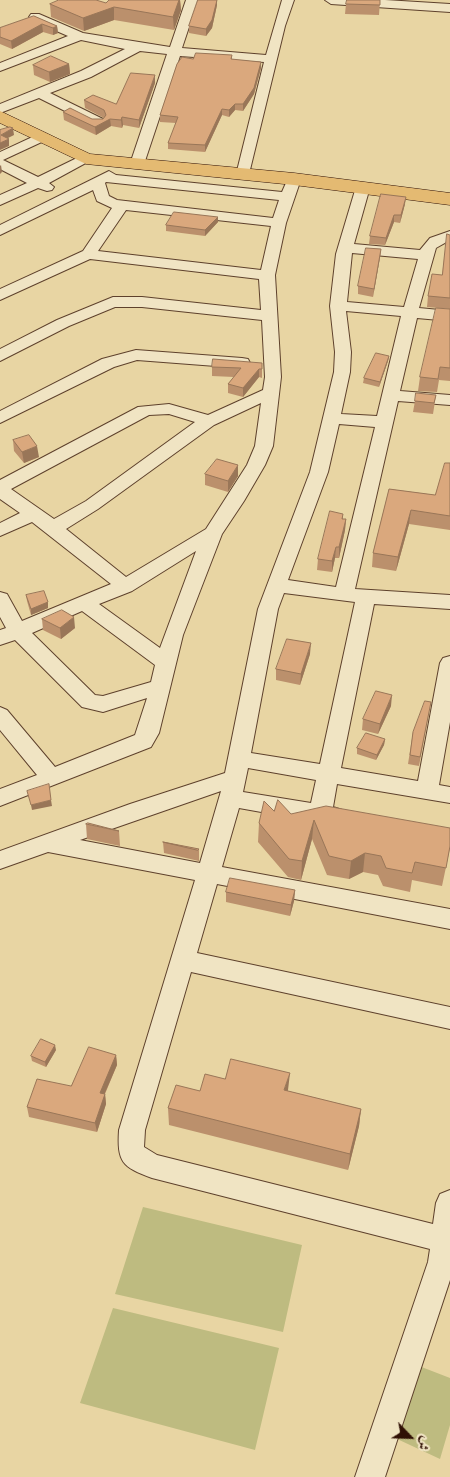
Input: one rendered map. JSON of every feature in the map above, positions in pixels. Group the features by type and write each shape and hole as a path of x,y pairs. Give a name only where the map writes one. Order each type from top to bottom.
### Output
{"main road":[{"path":"0,116 86,159 294,179 450,199"}],"street":[{"path":"0,231 69,198 132,164 192,0"},
{"path":"243,175 271,59 288,0"},
{"path":"331,0 450,8"},
{"path":"53,10 31,18 79,36 138,47 174,52 271,59"},
{"path":"0,67 79,36"},
{"path":"0,109 100,68 138,47"},
{"path":"40,93 98,122"},
{"path":"0,132 17,124"},
{"path":"0,156 42,137"},
{"path":"0,201 86,159"},
{"path":"0,164 69,198"},
{"path":"0,798 143,740 148,733 158,686 173,635 213,533 256,465 264,446 272,366 267,275 279,223 294,179"},
{"path":"101,180 288,197"},
{"path":"101,180 104,200 122,205 279,223"},
{"path":"363,187 346,248 338,306 343,352 342,372 319,472 276,585 264,629 236,778 210,873 182,960 132,1130 130,1151 137,1158 152,1166 445,1240"},
{"path":"0,295 88,254 122,205"},
{"path":"0,209 21,220"},
{"path":"344,595 410,312 431,243 450,235"},
{"path":"346,248 427,255"},
{"path":"88,254 267,275"},
{"path":"0,356 63,323 113,302 142,302 270,316"},
{"path":"338,306 450,316"},
{"path":"0,418 108,363 126,356 136,355 272,366"},
{"path":"53,528 92,505 208,421 270,394"},
{"path":"390,395 450,400"},
{"path":"125,586 53,528 0,489 144,411 157,408 171,409 208,421"},
{"path":"331,418 384,422"},
{"path":"0,530 34,514"},
{"path":"9,634 125,586 213,533"},
{"path":"276,585 344,595 450,602"},
{"path":"320,814 330,775 366,597"},
{"path":"0,599 9,634 81,695 96,705 158,686"},
{"path":"84,603 166,663"},
{"path":"427,791 448,691 450,663"},
{"path":"2,721 51,778"},
{"path":"0,860 47,842 236,778 330,775 450,795"},
{"path":"236,778 320,814 357,820"},
{"path":"47,842 450,919"},
{"path":"182,960 450,1018"},
{"path":"370,1477 442,1262 450,1203"}],"shaded area":[{"path":"143,1207 302,1245 283,1332 115,1294"},
{"path":"113,1308 279,1348 255,1450 80,1403"},
{"path":"419,1366 450,1378 450,1425 440,1459 395,1438"}],"building":[{"path":"59,0 96,0 106,3 109,0 179,0 173,17 114,7 83,18 50,4"},
{"path":"198,0 217,0 212,20 206,29 189,26"},
{"path":"347,0 380,0 380,5 346,4"},
{"path":"34,16 57,26 53,28 42,24 11,41 0,37 0,28"},
{"path":"196,53 232,55 231,59 261,62 254,88 243,104 235,104 229,110 222,109 205,145 168,143 178,117 160,115 177,64 182,57 193,59"},
{"path":"51,56 69,64 49,72 33,65"},
{"path":"131,73 155,75 139,120 122,117 121,120 110,119 95,127 63,112 70,108 92,119 103,119 106,115 104,110 84,100 93,95 116,104"},
{"path":"13,128 1,135 9,139 0,143 0,130"},
{"path":"381,194 406,197 401,215 394,215 386,238 370,236"},
{"path":"174,212 218,217 205,230 166,225"},
{"path":"447,234 450,235 450,298 428,296 432,274 442,275"},
{"path":"366,248 381,249 374,289 358,286"},
{"path":"436,308 450,309 450,368 440,367 438,379 420,377"},
{"path":"376,353 389,356 380,382 364,378"},
{"path":"213,359 262,363 262,369 259,369 243,388 228,384 241,368 212,367"},
{"path":"416,393 436,395 434,403 415,401"},
{"path":"29,435 37,446 22,452 13,440"},
{"path":"217,459 238,465 228,481 205,474"},
{"path":"445,463 450,463 450,516 411,510 398,557 373,553 389,489 435,495"},
{"path":"330,511 343,514 342,519 346,519 339,547 336,547 332,561 318,559"},
{"path":"44,591 48,602 31,609 26,595"},
{"path":"62,610 74,617 60,628 42,619"},
{"path":"287,639 311,643 301,674 276,669"},
{"path":"376,691 392,695 380,724 363,719"},
{"path":"425,701 431,702 420,757 410,755 413,732"},
{"path":"366,733 385,739 377,755 357,748"},
{"path":"49,784 51,800 31,805 27,791"},
{"path":"278,800 291,814 326,806 450,828 450,846 446,868 415,862 412,873 386,868 381,856 365,853 351,861 329,856 314,820 302,861 289,859 259,823 264,801 274,811"},
{"path":"88,823 119,831 86,824"},
{"path":"163,842 199,849 198,850"},
{"path":"230,878 295,890 291,905 226,892"},
{"path":"41,1039 55,1045 45,1062 31,1056"},
{"path":"89,1047 116,1055 100,1093 105,1094 95,1123 27,1107 37,1079 71,1086"},
{"path":"231,1059 290,1073 284,1090 361,1109 350,1154 168,1108 176,1085 200,1091 205,1074 225,1079"}]}
